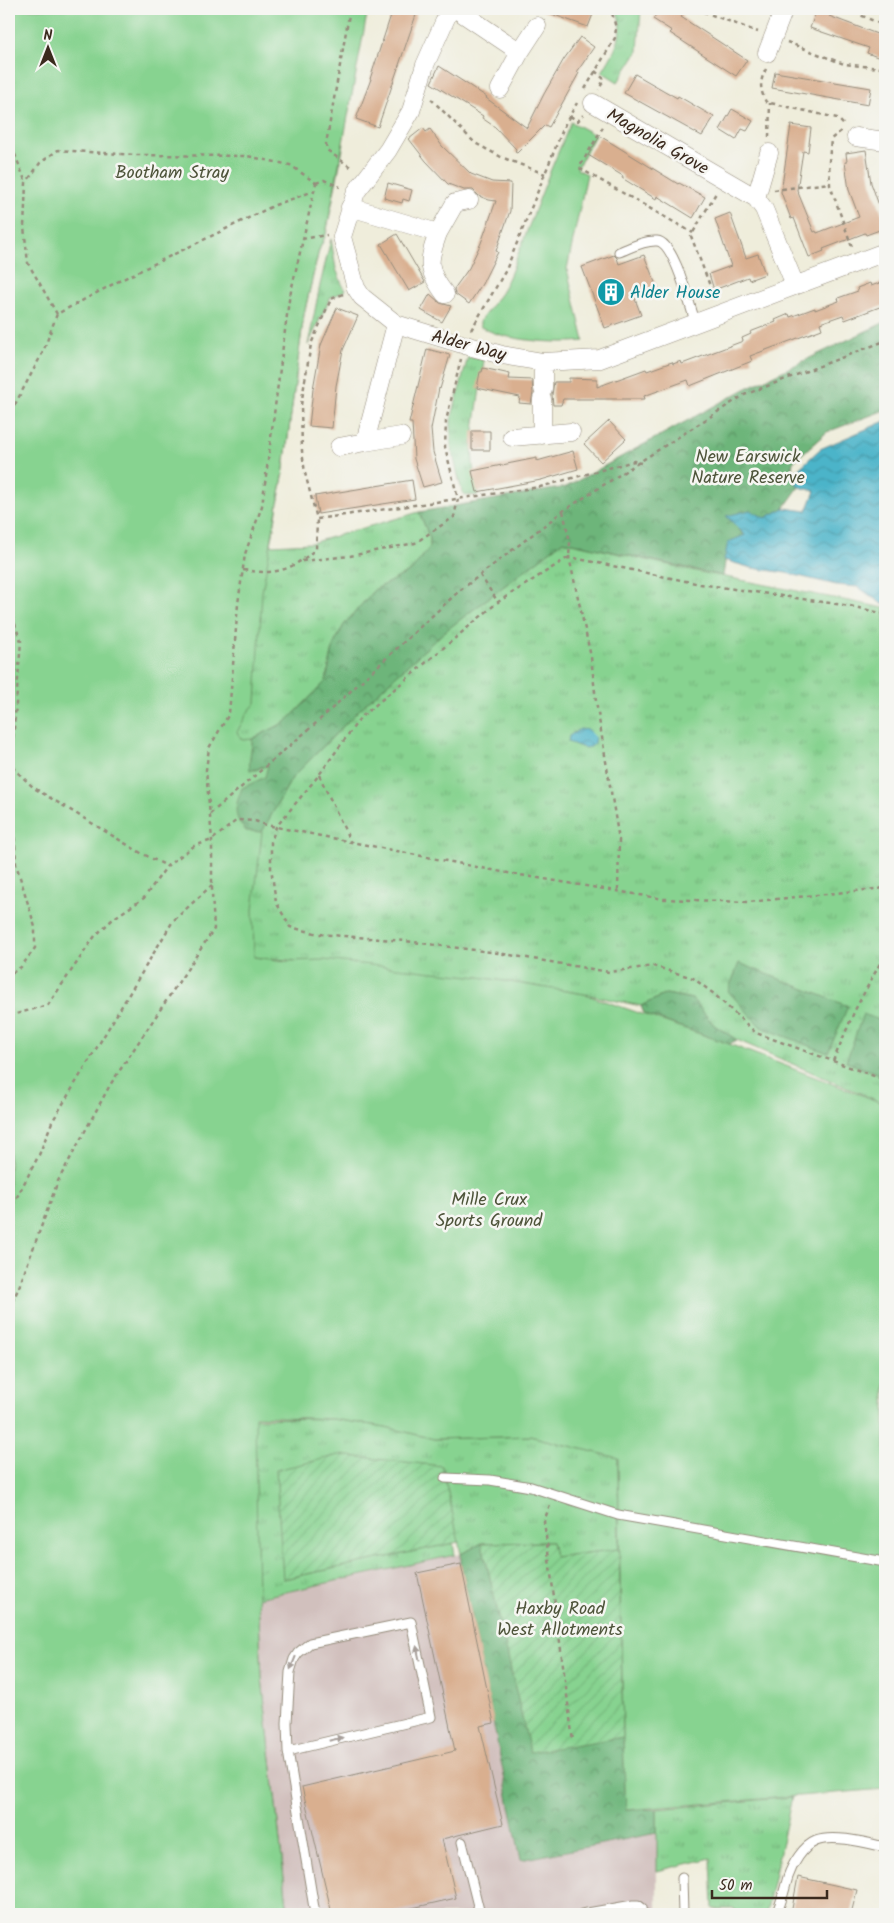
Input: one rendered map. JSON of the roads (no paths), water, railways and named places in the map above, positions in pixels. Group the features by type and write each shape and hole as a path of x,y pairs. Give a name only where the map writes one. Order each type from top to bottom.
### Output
{"street":[{"name":"Alder Way","path":"450,9 425,65 411,110 388,150 357,193 342,237 356,288 362,297 396,324 502,355 543,362 600,359 885,252"},
{"path":"456,9 520,52"},
{"path":"767,53 784,9"},
{"path":"500,89 537,26"},
{"name":"Magnolia Grove","path":"584,100 724,180 757,194"},
{"path":"856,137 885,141"},
{"path":"769,153 757,194 795,285"},
{"path":"357,193 438,233"},
{"path":"445,294 434,279 430,258 438,233 455,203 469,200"},
{"path":"365,442 396,324"},
{"path":"542,434 543,362"},
{"path":"512,437 571,432"},
{"path":"339,447 401,436"}],"lane":[{"path":"619,252 641,244 657,241 666,245 683,279 687,300 696,324"},
{"path":"444,1478 490,1480 531,1487 618,1515 885,1562"},
{"path":"288,1751 431,1717 411,1622 310,1643 298,1653 290,1672 287,1723 288,1751 315,1914"},
{"path":"776,1914 782,1902 788,1876 801,1853 815,1841 834,1838 885,1847"},
{"path":"462,1842 480,1914"},
{"path":"682,1878 682,1914"},
{"path":"582,1914 633,1904 642,1908 642,1914"}],"water":[{"path":"885,421 885,604 882,604 858,587 836,585 786,573 752,568 724,560 728,542 745,535 726,516 750,510 765,518 784,508 807,511 815,491 799,487 791,476 820,449"},
{"path":"580,729 588,730 595,737 591,747 584,748 568,742 569,736"}],"place":[{"name":"Alder House","path":"611,292"}],"park label":[{"name":"Bootham Stray","path":"172,172"},
{"name":"New Earswick Nature Reserve","path":"748,466"},
{"name":"Mille Crux Sports Ground","path":"489,1209"},
{"name":"Haxby Road West Allotments","path":"560,1618"}]}
